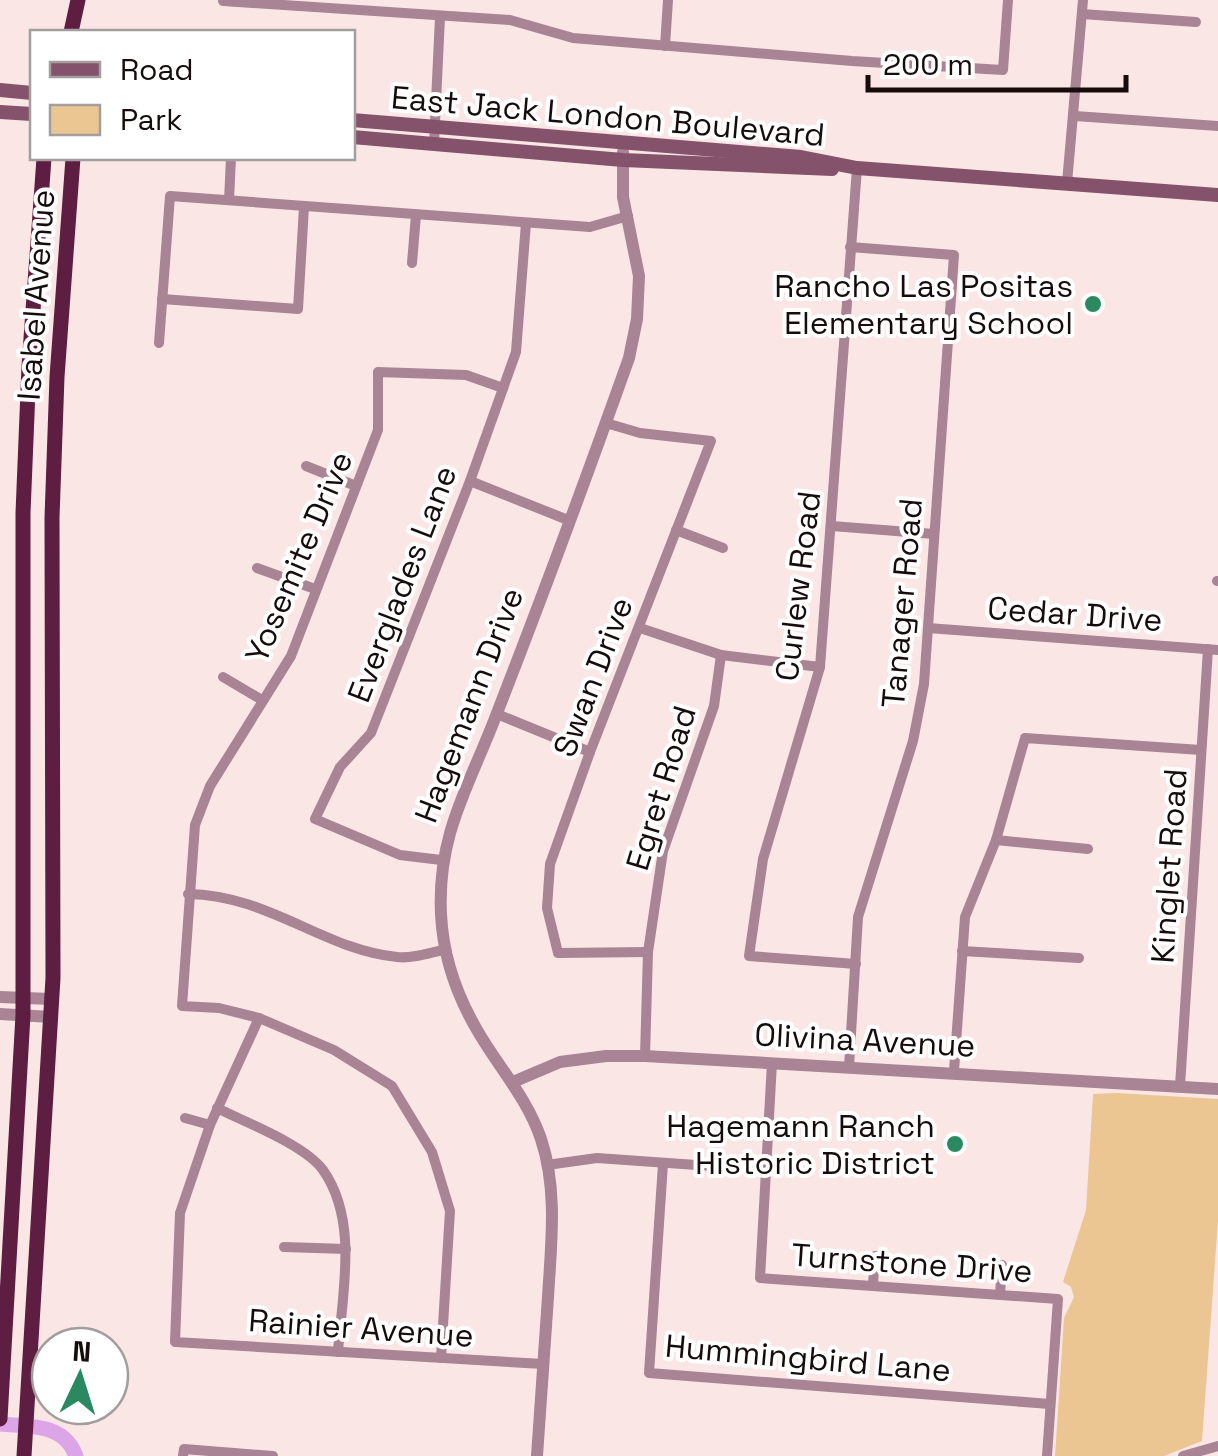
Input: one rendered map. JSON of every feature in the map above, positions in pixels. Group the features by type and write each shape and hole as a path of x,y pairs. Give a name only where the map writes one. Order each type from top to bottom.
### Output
{"highway":[{"path":"71,30 78,0"},
{"name":"Isabel Avenue","path":"0,1419 23,1016 24,514 29,366 44,160"},
{"name":"Isabel Avenue","path":"24,1456 51,1017 52,518 57,377 73,160"}],"main road":[{"path":"0,90 30,93"},
{"path":"0,112 30,114"},
{"name":"East Jack London Boulevard","path":"355,120 801,157 858,168"},
{"name":"East Jack London Boulevard","path":"355,137 623,160 804,170 858,168 1218,194"}],"street":[{"path":"665,46 668,0"},
{"path":"223,2 510,20 573,38 1004,70 1008,0"},
{"path":"1067,184 1083,0"},
{"path":"1082,14 1196,22"},
{"path":"434,144 440,17"},
{"path":"1075,116 1218,126"},
{"name":"Hagemann Drive","path":"537,1456 552,1229 547,1165 541,1138 513,1082 480,1035 449,970 444,950 441,860 454,815 497,714 629,358 637,319 638,276 623,197 622,144"},
{"path":"229,200 230,160"},
{"name":"Curlew Road","path":"856,964 750,956 762,859 820,667 858,168"},
{"path":"159,342 170,196 590,227 628,216"},
{"path":"162,299 298,310 304,207"},
{"path":"412,263 416,215"},
{"name":"Everglades Lane","path":"441,860 400,856 315,819 340,767 371,733 470,482 516,352 526,223"},
{"name":"Tanager Road","path":"849,1067 862,902 912,741 924,684 954,255 850,248"},
{"name":"Yosemite Drive","path":"441,1358 450,1212 432,1152 392,1086 334,1050 259,1018 219,1008 182,1006 188,894 195,826 210,786 291,656 378,430 378,372 466,375 503,388"},
{"name":"Swan Drive","path":"606,423 640,433 712,441 550,864 547,908 558,953 648,952"},
{"path":"306,466 356,486"},
{"path":"470,482 568,520"},
{"path":"832,526 934,534"},
{"path":"676,530 723,548"},
{"path":"257,568 315,589"},
{"path":"640,628 722,655 820,667"},
{"name":"Cedar Drive","path":"928,628 1213,650"},
{"name":"Kinglet Road","path":"1180,1086 1201,750 1213,650"},
{"name":"Egret Road","path":"646,1056 648,952 663,851 714,706 722,655"},
{"path":"223,677 262,700"},
{"path":"497,714 590,752"},
{"path":"954,1072 965,918 996,840 1024,738 1201,750"},
{"path":"996,840 1088,849"},
{"path":"188,894 236,898 354,947 398,958 444,950"},
{"path":"962,951 1079,958"},
{"path":"0,997 51,999"},
{"path":"0,1014 51,1017"},
{"path":"185,1118 210,1125 259,1018"},
{"name":"Olivina Avenue","path":"513,1082 560,1062 646,1056 1218,1089"},
{"name":"Turnstone Drive","path":"772,1063 760,1278 1058,1299 1047,1456"},
{"path":"216,1108 282,1139 322,1168 341,1207 346,1249 338,1352"},
{"name":"Rainier Avenue","path":"210,1125 180,1213 175,1342 544,1364"},
{"path":"547,1165 597,1158 766,1170"},
{"name":"Hummingbird Lane","path":"663,1164 649,1373 1050,1404"},
{"path":"284,1247 346,1249"},
{"path":"873,1284 875,1256"},
{"path":"1000,1294 1002,1266"},
{"path":"1184,1456 1218,1446"},
{"path":"183,1452 273,1456"}],"green space":[{"path":"1093,1094 1218,1099 1218,1221 1202,1441 1164,1456 1055,1456 1064,1318 1074,1297 1071,1287 1063,1282 1086,1210"}],"waterway":[{"path":"0,1424 55,1432 71,1445 76,1456"}],"place":[{"name":"Rancho Las Positas Elementary School","path":"1093,304"},
{"name":"Hagemann Ranch Historic District","path":"955,1144"}]}
